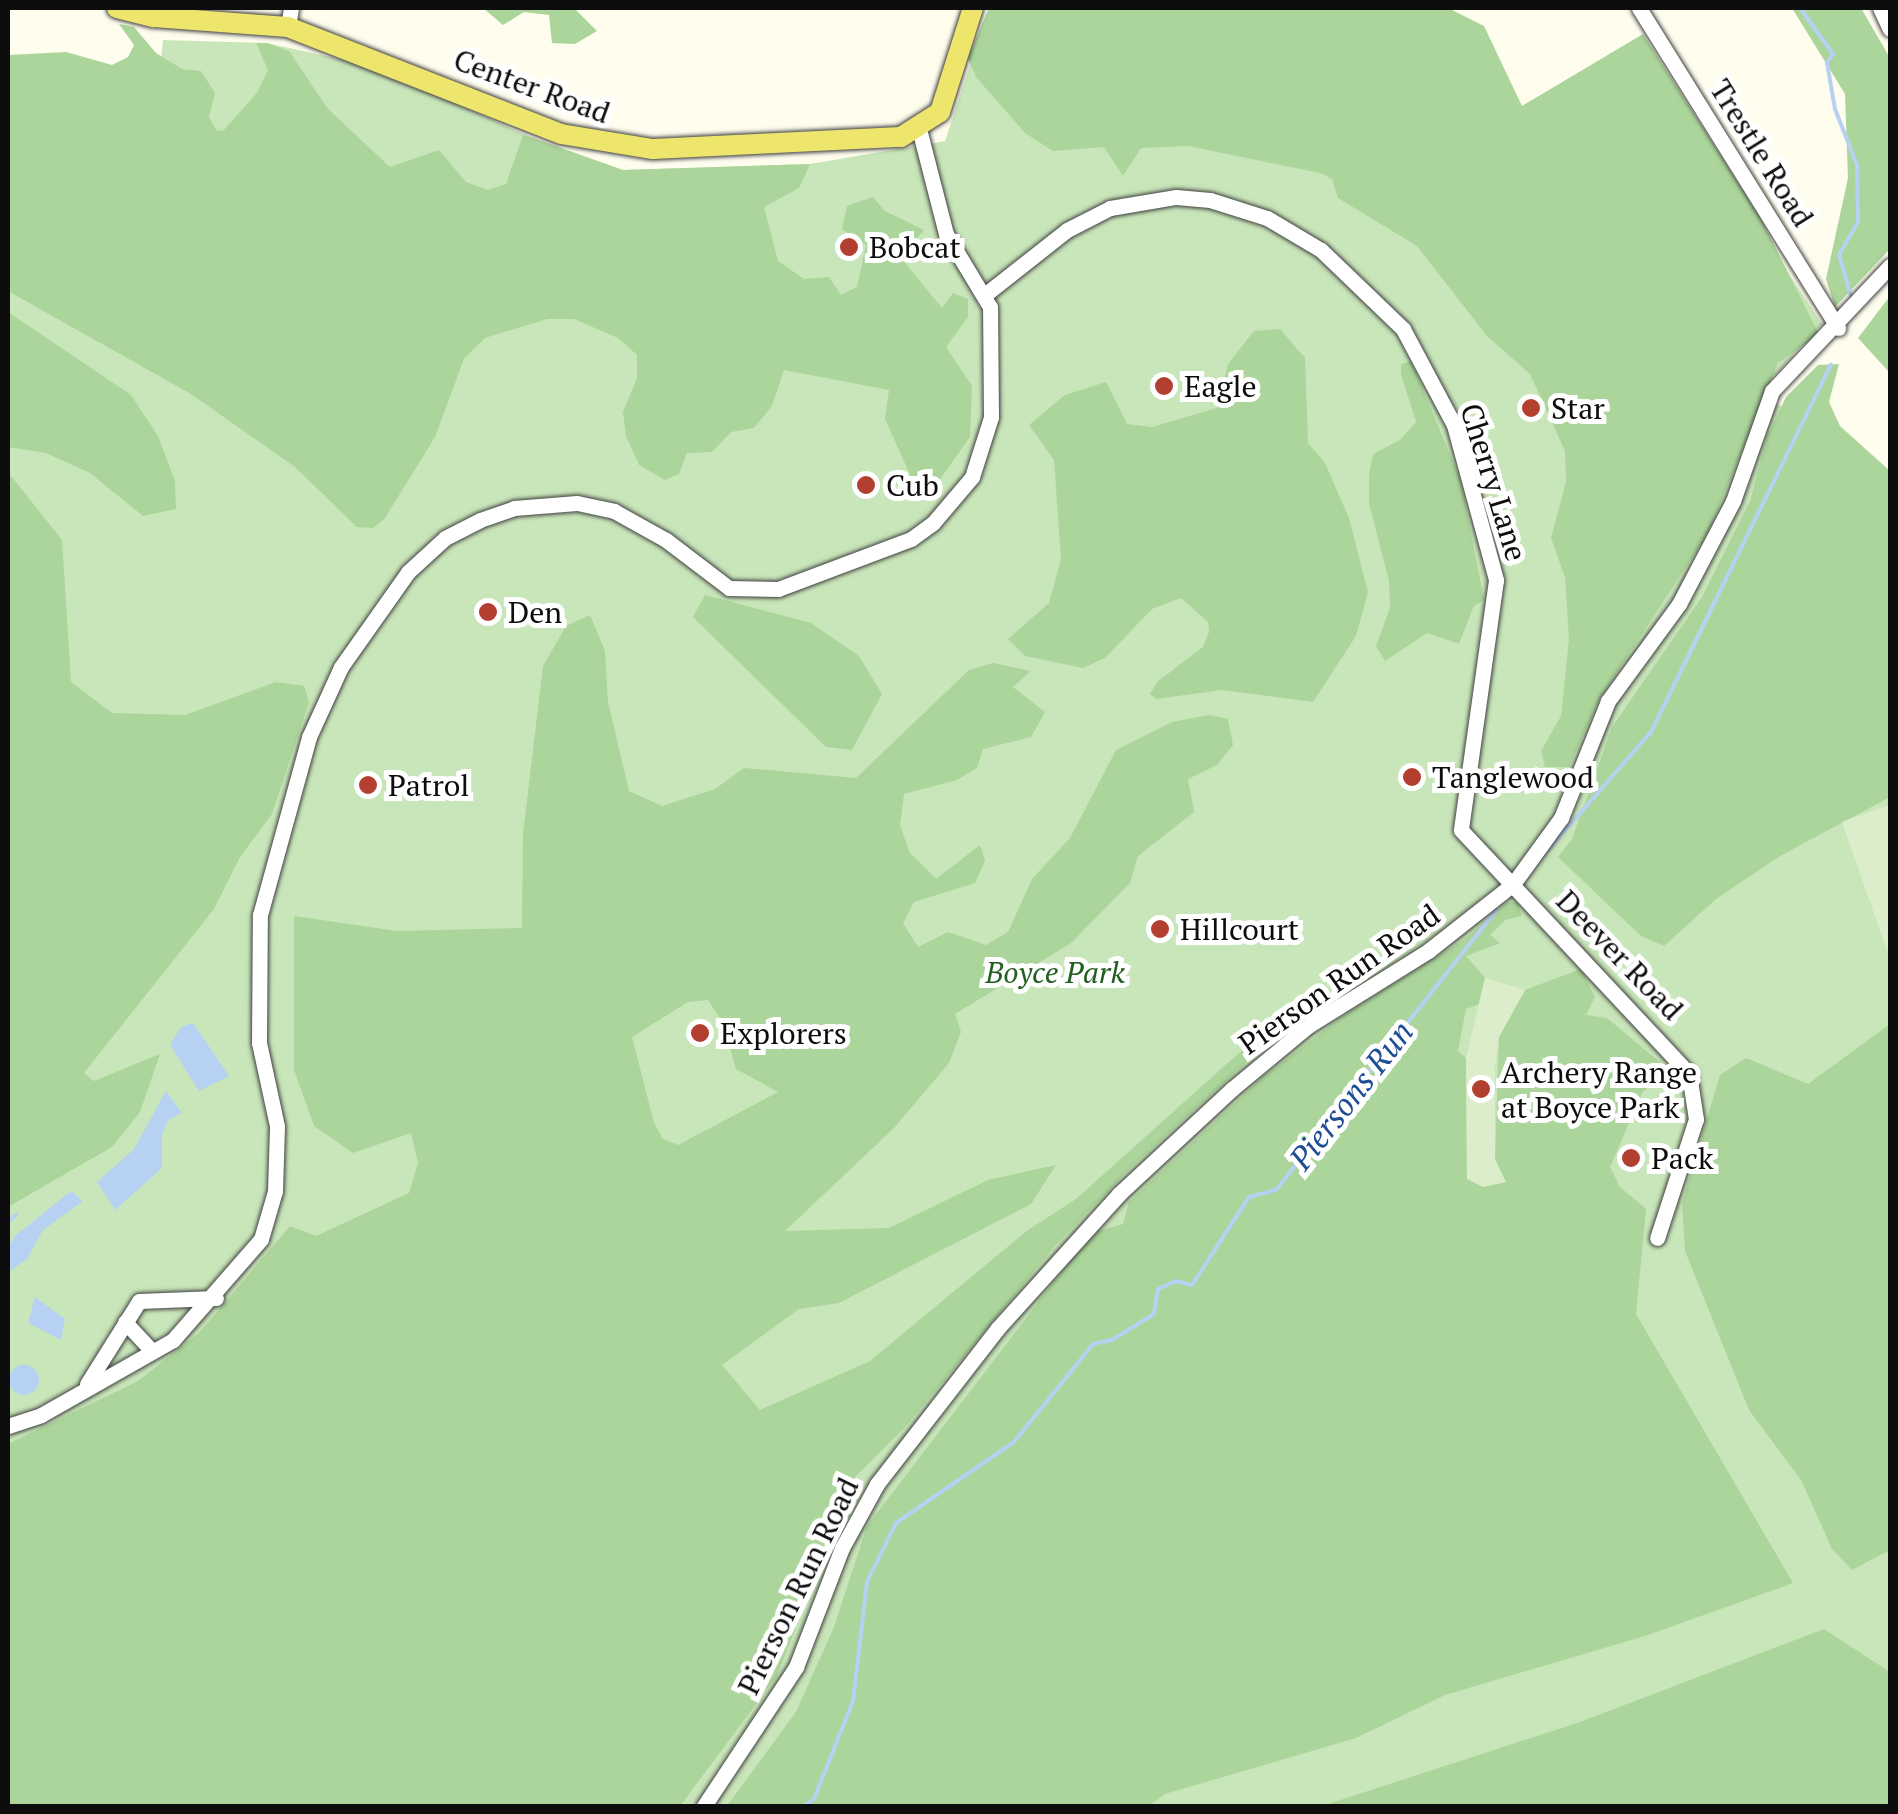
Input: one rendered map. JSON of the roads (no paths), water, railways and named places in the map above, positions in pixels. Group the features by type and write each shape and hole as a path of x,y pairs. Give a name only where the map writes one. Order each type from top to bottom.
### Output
{"main road":[{"name":"Center Road","path":"117,8 154,17 290,17 590,144 653,149 840,144 919,129"},
{"path":"919,129 940,112 973,8"}],"street":[{"name":"Trestle Road","path":"1639,8 1838,328"},
{"path":"1880,8 1890,29"},
{"path":"8,1426 82,1391 152,1351 216,1298 262,1239 274,1191 277,1126 254,987 260,916 309,737 368,623 445,538 514,508 577,503 614,511 666,540 729,588 751,592 806,582 910,539 949,506 983,448 992,417 987,293 946,234 919,129"},
{"name":"Cherry Lane","path":"987,293 1067,230 1110,208 1176,198 1210,200 1267,218 1321,250 1403,329 1454,425 1496,580 1461,830 1513,884"},
{"name":"Pierson Run Road","path":"704,1806 796,1667 842,1548 877,1484 998,1328 1120,1194 1232,1089 1308,1026 1428,952 1513,884 1561,818 1608,701 1679,604 1720,526 1762,409 1890,266"},
{"name":"Deever Road","path":"1513,884 1688,1074 1696,1119 1657,1238"},
{"path":"82,1391 139,1301 151,1296 216,1298"},
{"path":"126,1322 152,1351"}],"water":[{"path":"193,1023 229,1076 199,1091 170,1045 181,1027"},
{"path":"166,1091 182,1113 168,1120 162,1134 162,1168 115,1210 97,1182 134,1149"},
{"path":"71,1191 83,1201 43,1230 27,1259 10,1271 8,1248 15,1236"},
{"path":"35,1297 65,1319 61,1340 28,1323"},
{"path":"24,1365 38,1374 39,1380 30,1394 24,1395 10,1386 9,1380 18,1366"}],"waterway":[{"path":"1800,8 1833,54 1827,63 1835,109 1857,165 1858,222 1839,255 1851,296"},
{"path":"1541,858 1651,732 1831,365"},
{"name":"Piersons Run","path":"804,1806 814,1799 853,1701 867,1582 896,1523 1014,1442 1093,1344 1112,1340 1154,1314 1158,1289 1176,1281 1192,1285 1249,1197 1276,1190 1497,909"},
{"path":"8,1222 16,1215"}],"place":[{"name":"Bobcat","path":"849,247"},
{"name":"Eagle","path":"1164,386"},
{"name":"Star","path":"1531,408"},
{"name":"Cub","path":"866,485"},
{"name":"Den","path":"488,612"},
{"name":"Tanglewood","path":"1412,777"},
{"name":"Patrol","path":"368,785"},
{"name":"Hillcourt","path":"1160,929"},
{"name":"Explorers","path":"700,1033"},
{"name":"Archery Range at Boyce Park","path":"1481,1089"},
{"name":"Pack","path":"1631,1158"}],"park label":[{"name":"Boyce Park","path":"1055,972"}]}
